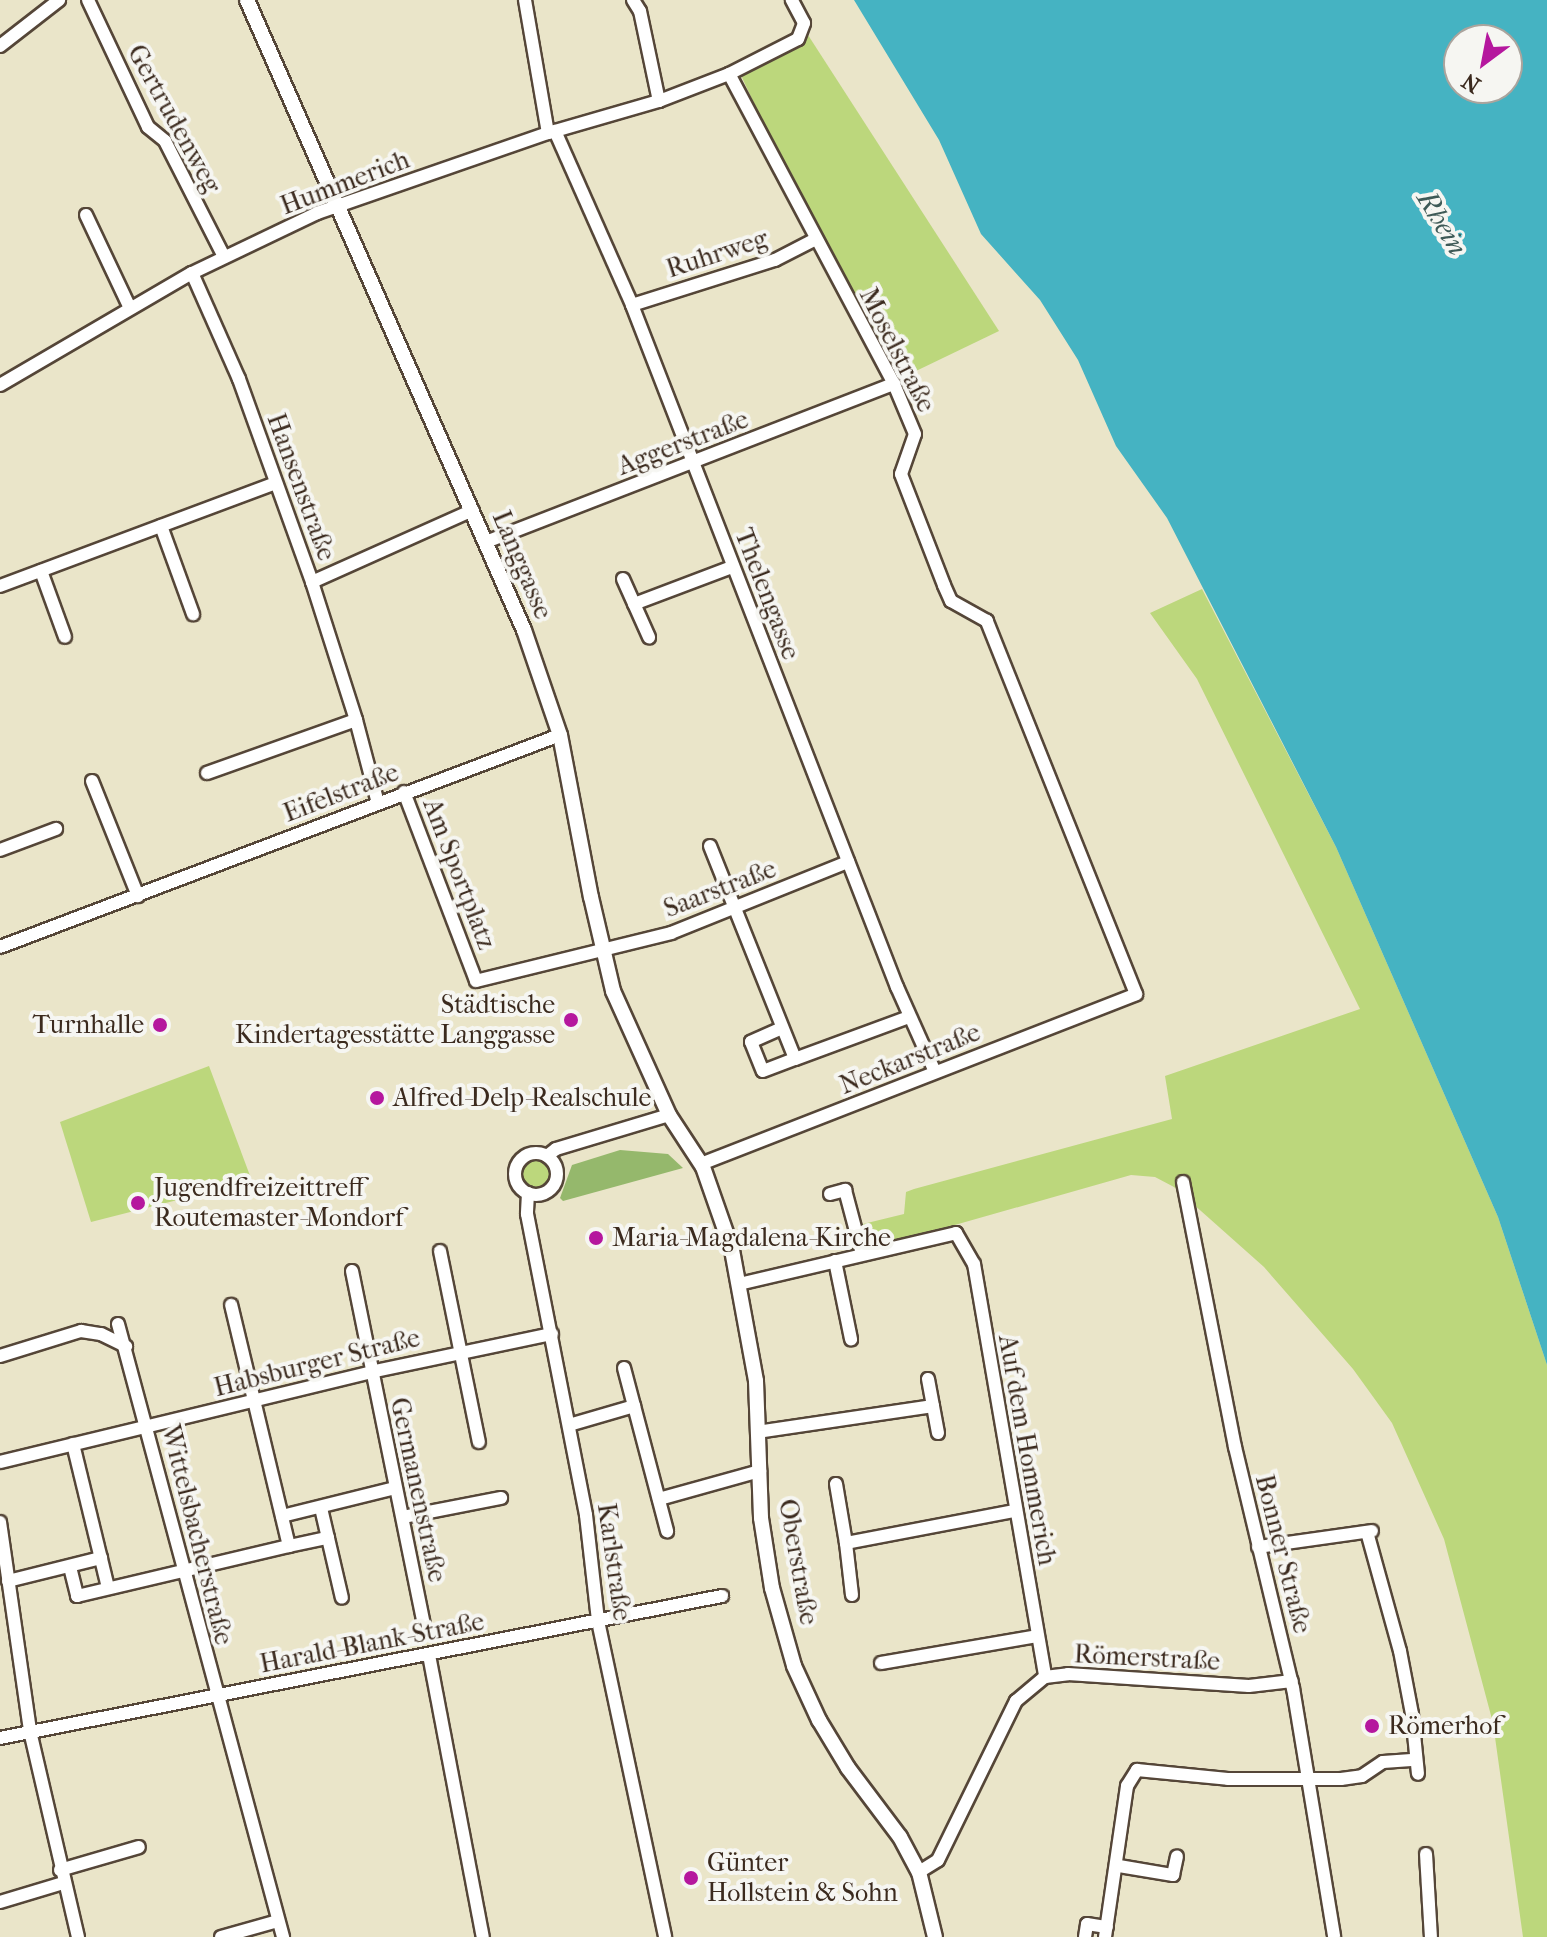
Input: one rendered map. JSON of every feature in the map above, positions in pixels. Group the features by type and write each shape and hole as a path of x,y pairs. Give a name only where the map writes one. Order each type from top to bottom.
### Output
{"street":[{"path":"0,46 59,0"},
{"name":"Gertrudenweg","path":"88,0 148,127 165,141 224,257"},
{"name":"Langgasse","path":"247,0 524,630 560,735 591,897 613,991 669,1115 701,1164"},
{"name":"Thelengasse","path":"525,0 552,132 632,305 909,1017 935,1072"},
{"path":"633,0 640,11 659,101"},
{"name":"Hummerich","path":"0,385 192,273 317,213 552,132 659,101 729,74 798,39 804,23 792,0"},
{"name":"Moselstraße","path":"729,74 814,240 894,384 915,434 901,474 944,585 951,601 987,621 1136,994"},
{"path":"86,215 130,308"},
{"name":"Ruhrweg","path":"632,305 775,260 814,240"},
{"name":"Hansenstraße","path":"192,273 239,379 312,582 356,720 378,803"},
{"name":"Aggerstraße","path":"486,542 894,384"},
{"path":"0,586 275,483"},
{"path":"312,582 473,510"},
{"path":"161,526 193,614"},
{"path":"634,604 732,567"},
{"path":"41,571 65,637"},
{"path":"623,579 649,637"},
{"path":"207,773 356,720"},
{"name":"Eifelstraße","path":"0,947 560,735"},
{"path":"92,781 138,896"},
{"name":"Am Sportplatz","path":"404,792 476,981 605,948"},
{"path":"0,850 56,829"},
{"path":"710,846 795,1059"},
{"name":"Saarstraße","path":"605,948 671,933 734,911 848,862"},
{"name":"Neckarstraße","path":"701,1164 1136,994"},
{"path":"782,1028 751,1042 763,1071 909,1017"},
{"name":"Karlstraße","path":"665,1937 598,1621 586,1515 527,1214 528,1193 516,1181 518,1164 532,1153 547,1156 556,1149 669,1115"},
{"path":"528,1193 544,1194 555,1184 556,1168 547,1156"},
{"name":"Oberstraße","path":"701,1164 714,1192 739,1284 756,1381 761,1518 772,1588 794,1666 841,1756 900,1837 919,1872 935,1937"},
{"name":"Bonner Straße","path":"1183,1182 1258,1547 1292,1681 1334,1937"},
{"path":"739,1284 862,1254 845,1190 830,1194"},
{"name":"Auf dem Hommerich","path":"862,1254 956,1233 974,1264 1014,1511 1045,1677"},
{"path":"440,1251 479,1442"},
{"path":"835,1261 851,1339"},
{"name":"Germanenstraße","path":"352,1271 424,1625"},
{"path":"231,1305 289,1546"},
{"name":"Wittelsbacherstraße","path":"118,1324 283,1937"},
{"path":"0,1356 81,1331 101,1334 126,1346"},
{"name":"Habsburger Straße","path":"0,1462 147,1429 255,1399 371,1372 552,1334"},
{"path":"624,1368 667,1531"},
{"path":"928,1379 938,1433"},
{"path":"569,1425 634,1406"},
{"path":"757,1432 933,1406"},
{"path":"73,1444 108,1588"},
{"path":"659,1499 760,1471"},
{"path":"836,1484 852,1595"},
{"path":"282,1516 395,1488"},
{"path":"403,1517 501,1498"},
{"path":"321,1508 342,1598"},
{"path":"846,1543 1014,1511"},
{"path":"0,1522 8,1581 5,1601 30,1731 78,1937"},
{"path":"1258,1547 1370,1532 1400,1651 1412,1714 1418,1774"},
{"path":"70,1567 77,1596 328,1538"},
{"path":"8,1581 101,1558"},
{"name":"Harald-Blank-Straße","path":"0,1738 722,1596"},
{"path":"881,1663 1037,1636"},
{"path":"429,1655 483,1937"},
{"name":"Römerstraße","path":"919,1872 938,1860 1012,1708 1045,1677 1068,1674 1249,1686 1292,1681"},
{"path":"1085,1937 1087,1924 1106,1932 1119,1866 1127,1786 1137,1770 1228,1779 1309,1779 1362,1776 1383,1762 1415,1760"},
{"path":"0,1902 139,1847"},
{"path":"1426,1854 1431,1937"},
{"path":"1119,1866 1173,1875 1177,1856"},
{"path":"221,1937 278,1921"}],"green space":[{"path":"808,35 999,331 889,384 815,236 740,73"},
{"path":"1202,589 1336,847 1498,1217 1547,1365 1547,1937 1523,1937 1493,1723 1444,1539 1392,1423 1353,1369 1264,1267 1174,1187 1155,1177 1131,1175 874,1248 870,1246 863,1224 904,1214 906,1192 914,1189 1172,1119 1165,1076 1360,1009 1197,679 1150,613"},
{"path":"209,1066 252,1181 91,1222 60,1122"},
{"path":"620,1150 668,1154 683,1168 563,1201 560,1198 572,1165"},
{"path":"537,1159 548,1163 552,1174 548,1185 537,1189 526,1185 522,1174 526,1163"}],"water":[{"name":"Rhein","path":"854,0 1547,0 1547,1365 1498,1217 1336,847 1167,518 1116,446 1078,360 1040,300 981,234 939,140"}],"place":[{"name":"Städtische Kindertagesstätte Langgasse","path":"571,1020"},
{"name":"Turnhalle","path":"160,1025"},
{"name":"Alfred-Delp-Realschule","path":"377,1098"},
{"name":"Jugendfreizeittreff Routemaster-Mondorf","path":"138,1203"},
{"name":"Maria-Magdalena-Kirche","path":"596,1238"},
{"name":"Römerhof","path":"1372,1726"},
{"name":"Günter Hollstein & Sohn","path":"691,1878"}]}
